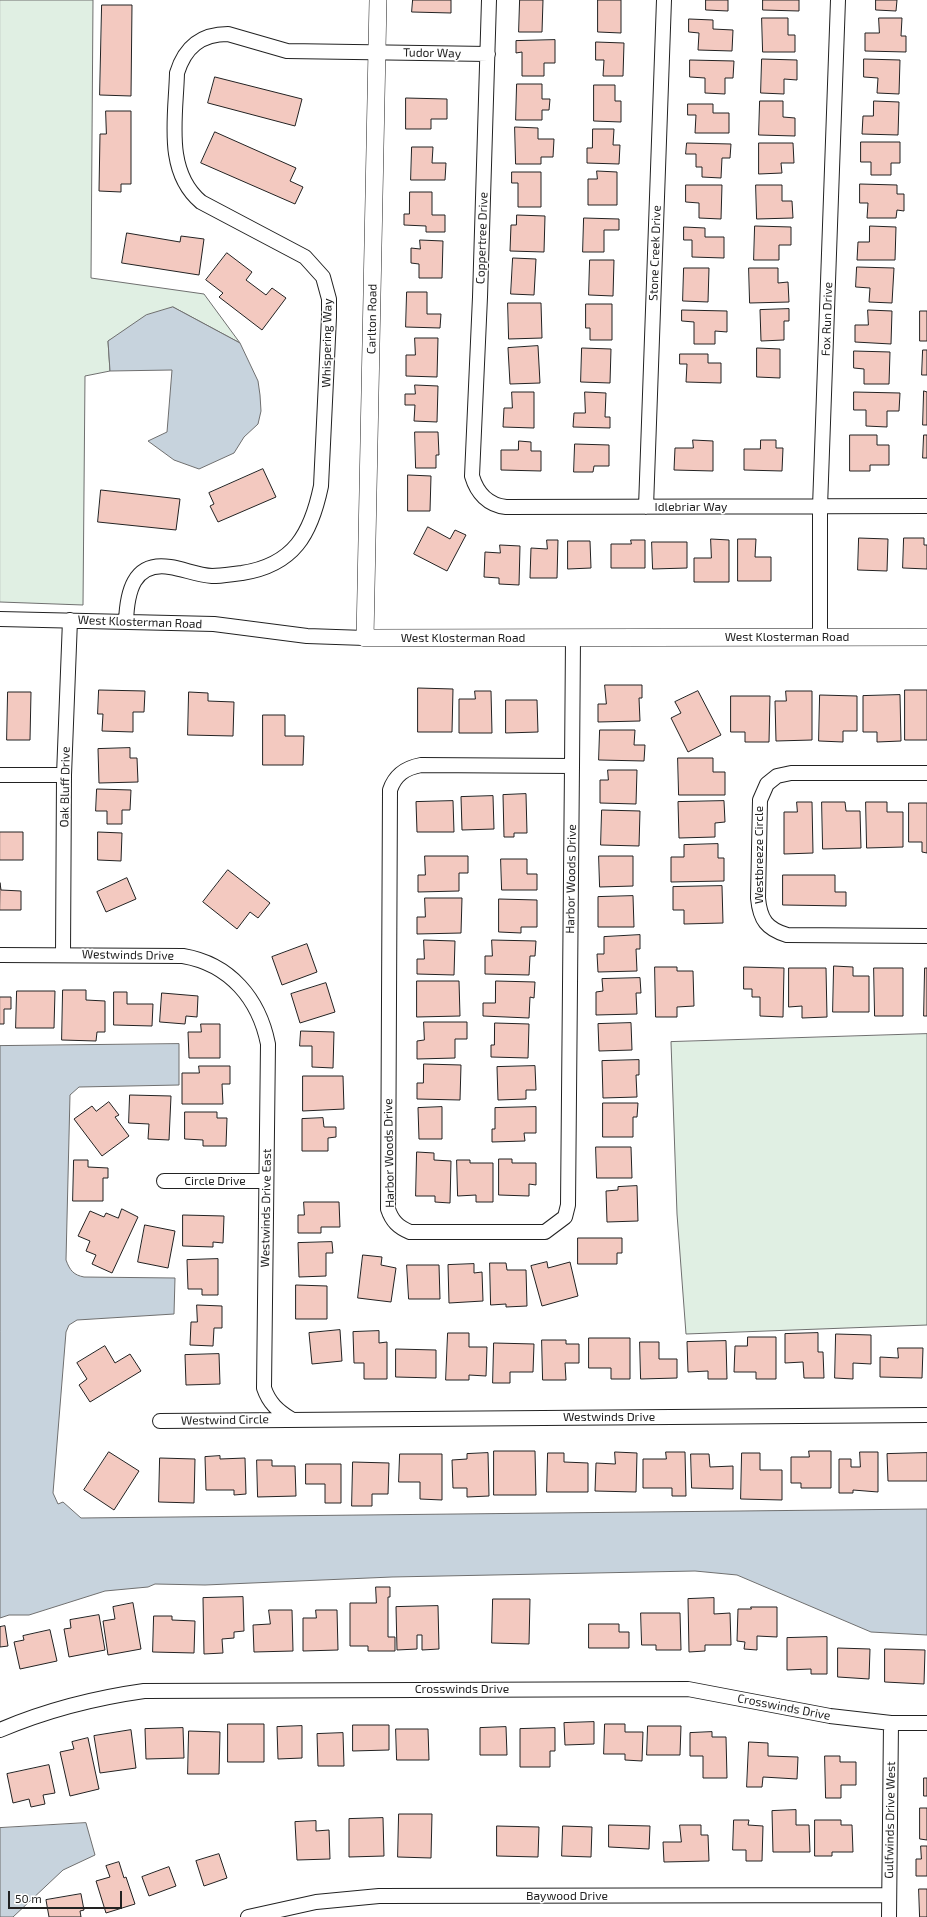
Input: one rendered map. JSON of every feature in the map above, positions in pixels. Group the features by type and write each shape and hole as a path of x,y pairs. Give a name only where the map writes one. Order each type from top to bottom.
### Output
{"street":[{"name":"Carlton Road","path":"365,638 378,0"},
{"name":"Coppertree Drive","path":"472,476 480,289 489,0"},
{"name":"Stone Creek Drive","path":"646,507 664,0"},
{"name":"Fox Run Drive","path":"820,637 820,507 838,0"},
{"name":"Whispering Way","path":"126,622 127,604 132,585 136,578 149,569 160,566 203,575 224,576 256,570 278,562 294,549 306,530 315,510 321,486 329,318 329,299 327,289 323,277 305,257 202,202 193,195 179,170 175,148 178,73 180,62 193,45 202,38 218,34 228,34 287,51 377,52"},
{"name":"Tudor Way","path":"377,52 488,54"},
{"name":"Idlebriar Way","path":"472,476 474,483 483,496 497,506 927,506"},
{"name":"West Klosterman Road","path":"0,619 214,624 307,636 365,638 573,639 927,637"},
{"name":"Oak Bluff Drive","path":"63,954 64,775 70,620"},
{"name":"Harbor Woods Drive","path":"572,766 421,765 410,767 393,781 390,790 388,1209 391,1219 400,1227 410,1232 545,1232 565,1217 568,1205 572,766 573,639"},
{"name":"Westbreeze Circle","path":"927,773 792,773 777,776 767,784 760,800 758,898 759,911 765,922 774,931 787,936 927,936"},
{"path":"0,775 64,775"},
{"name":"Westwinds Drive","path":"0,955 63,954 183,956 197,958 225,972 245,990"},
{"name":"Westwinds Drive East","path":"245,990 261,1018 268,1044 264,1388 267,1397 273,1406 291,1419"},
{"name":"Circle Drive","path":"164,1181 266,1181"},
{"name":"Westwinds Drive","path":"291,1419 927,1415"},
{"name":"Westwind Circle","path":"160,1421 291,1419"},
{"name":"Crosswinds Drive","path":"0,1730 34,1716 81,1702 107,1696 152,1691 688,1689 803,1711 891,1724 927,1723"},
{"name":"Gulfwinds Drive West","path":"889,1917 891,1724"},
{"name":"Baywood Drive","path":"248,1917 316,1902 379,1896 889,1895"}],"green space":[{"path":"0,0 93,0 91,278 204,294 240,343 173,307 108,341 110,371 85,376 83,605 0,602"},
{"path":"927,1034 927,1325 686,1334 677,1214 671,1042"}],"shaded area":[{"path":"173,307 240,343 258,381 261,411 258,424 244,437 234,453 199,469 174,460 148,441 167,432 172,370 110,371 108,341 146,315"},
{"path":"179,1044 179,1085 79,1087 70,1095 66,1260 73,1272 84,1277 175,1278 174,1314 77,1320 69,1325 66,1332 53,1493 58,1504 63,1502 81,1518 927,1509 927,1635 871,1632 737,1575 695,1571 392,1577 205,1585 155,1584 148,1587 105,1591 29,1615 9,1615 0,1618 0,1046"},
{"path":"86,1823 95,1855 63,1870 13,1917 0,1917 0,1828"}],"building":[{"path":"413,0 451,0 451,13 412,12"},
{"path":"520,0 543,0 542,32 519,32"},
{"path":"598,0 621,0 621,33 598,32"},
{"path":"706,0 728,0 728,11 706,10"},
{"path":"763,0 799,0 799,11 763,10"},
{"path":"876,0 897,0 896,11 876,10"},
{"path":"102,5 132,5 131,96 100,95"},
{"path":"762,18 788,18 788,35 795,35 795,52 763,52"},
{"path":"879,18 902,18 901,36 906,36 906,52 865,51 865,33 879,33"},
{"path":"689,19 713,20 713,29 733,30 732,51 698,50 699,33 689,32"},
{"path":"555,40 555,63 544,63 544,76 522,76 522,52 516,53 516,41"},
{"path":"596,42 624,43 623,76 603,76 604,60 596,60"},
{"path":"762,59 797,60 797,80 784,79 784,94 761,93"},
{"path":"864,59 900,60 899,94 877,93 878,78 864,77"},
{"path":"690,60 734,61 733,78 725,78 725,94 705,93 705,78 690,77"},
{"path":"215,77 302,99 295,126 208,103"},
{"path":"517,84 542,84 542,99 550,99 549,110 542,110 542,120 516,120"},
{"path":"594,85 615,85 615,101 621,101 621,122 594,121"},
{"path":"406,98 447,99 447,119 431,119 431,129 406,129"},
{"path":"760,101 783,101 783,117 795,118 795,136 759,135"},
{"path":"874,101 899,102 898,135 862,134 863,116 873,116"},
{"path":"688,104 713,104 713,113 729,113 729,133 695,133 696,115 688,115"},
{"path":"106,111 131,111 131,184 121,184 121,192 99,191 100,134 106,134"},
{"path":"515,127 538,128 538,139 554,139 553,157 541,157 541,164 516,164"},
{"path":"593,129 614,129 613,145 620,145 619,164 587,163 587,148 592,148"},
{"path":"215,132 296,168 290,181 303,187 295,204 201,163"},
{"path":"861,142 900,142 900,163 891,163 891,175 871,175 871,162 861,162"},
{"path":"687,143 731,144 730,158 722,158 721,178 702,177 702,167 696,167 696,154 686,154"},
{"path":"759,143 793,143 794,163 781,163 782,173 759,174"},
{"path":"412,147 433,147 432,163 446,163 445,180 411,180"},
{"path":"597,171 617,172 617,205 588,205 588,179 597,179"},
{"path":"512,172 541,172 541,207 518,207 518,183 512,183"},
{"path":"860,184 897,185 897,194 904,194 904,211 897,210 896,218 867,218 868,203 860,203"},
{"path":"686,185 722,185 721,219 699,218 699,203 686,202"},
{"path":"756,185 782,185 782,201 792,201 793,218 757,219"},
{"path":"410,192 432,192 432,215 445,215 445,232 426,232 426,226 404,225 404,214 409,214"},
{"path":"517,215 545,216 544,252 510,251 511,225 516,225"},
{"path":"584,218 619,219 619,230 604,230 604,252 583,252"},
{"path":"755,226 791,227 791,245 779,245 779,260 754,260"},
{"path":"870,226 896,227 895,260 857,260 858,242 869,242"},
{"path":"684,227 705,228 705,237 724,237 724,258 692,257 692,240 684,240"},
{"path":"127,233 180,242 181,236 204,239 199,275 122,263"},
{"path":"420,240 443,241 442,278 419,278 419,264 411,263 411,248 420,249"},
{"path":"227,253 252,272 246,280 266,295 272,288 286,298 262,330 219,297 223,293 206,280"},
{"path":"513,258 536,259 534,295 511,294"},
{"path":"590,260 614,260 613,296 589,295"},
{"path":"857,267 894,268 892,303 869,302 870,288 856,287"},
{"path":"684,268 709,268 708,302 683,301"},
{"path":"749,268 778,268 778,283 788,282 789,302 750,303"},
{"path":"407,292 427,292 427,314 441,314 440,328 406,327"},
{"path":"508,303 541,303 542,338 509,339"},
{"path":"586,304 612,304 612,340 590,340 590,328 586,328"},
{"path":"789,309 789,321 784,321 784,340 761,341 760,310"},
{"path":"682,310 727,311 727,332 715,331 715,344 694,344 694,322 682,321"},
{"path":"868,310 892,311 891,344 855,342 855,325 868,325"},
{"path":"920,311 927,311 927,341 920,341"},
{"path":"415,338 438,338 437,377 406,376 406,355 415,355"},
{"path":"538,346 540,383 510,384 508,348"},
{"path":"582,348 611,349 610,383 581,382"},
{"path":"757,348 780,349 780,378 757,377"},
{"path":"923,350 927,350 927,375 922,375"},
{"path":"854,351 890,352 889,384 864,384 864,369 854,368"},
{"path":"680,354 708,354 708,363 721,363 721,383 686,382 687,364 680,364"},
{"path":"415,385 438,386 437,422 414,421 415,405 405,405 405,394 415,394"},
{"path":"924,391 927,392 927,425 923,425"},
{"path":"512,392 534,392 534,428 503,427 504,408 512,408"},
{"path":"585,392 606,393 605,417 610,417 610,428 573,427 574,413 585,413"},
{"path":"854,392 900,393 899,411 887,411 887,427 866,426 866,410 854,410"},
{"path":"415,432 438,432 439,455 436,455 436,468 416,468"},
{"path":"850,435 877,435 877,445 889,445 889,465 870,465 870,471 850,471"},
{"path":"924,435 927,435 927,458 923,458"},
{"path":"693,440 713,441 713,471 674,470 675,448 693,448"},
{"path":"761,440 776,440 776,448 783,448 782,471 744,470 744,449 760,449"},
{"path":"519,441 531,442 531,451 541,451 541,471 501,470 501,450 518,450"},
{"path":"575,444 609,445 609,466 594,466 593,472 574,472"},
{"path":"263,469 276,497 218,522 210,506 214,504 209,493"},
{"path":"408,475 431,476 430,511 408,511"},
{"path":"101,490 180,499 176,530 98,522"},
{"path":"428,527 450,539 455,530 466,535 447,571 414,554"},
{"path":"859,538 888,539 887,571 858,570"},
{"path":"904,538 924,538 924,545 927,545 927,569 903,568"},
{"path":"711,539 729,540 729,582 694,582 694,558 711,558"},
{"path":"738,539 756,539 755,557 771,557 771,581 738,581"},
{"path":"547,540 558,540 557,578 530,578 531,548 547,549"},
{"path":"631,540 645,540 645,568 611,568 611,544 631,544"},
{"path":"568,541 590,541 591,568 568,569"},
{"path":"652,542 687,542 687,568 653,569"},
{"path":"500,545 520,546 519,585 499,584 499,578 484,577 485,552 500,553"},
{"path":"605,685 642,685 642,698 639,698 640,721 598,722 598,704 606,704"},
{"path":"418,688 453,689 452,732 418,732"},
{"path":"99,690 145,691 144,712 133,712 133,732 102,731 103,714 98,714"},
{"path":"905,690 927,690 927,740 905,740"},
{"path":"475,691 491,691 492,733 459,733 459,699 475,699"},
{"path":"698,691 721,735 688,752 671,718 681,713 675,702"},
{"path":"786,691 812,691 812,740 776,741 775,701 786,701"},
{"path":"8,692 31,692 30,740 7,740"},
{"path":"189,692 208,693 208,701 234,702 233,736 188,735"},
{"path":"820,695 857,696 857,731 843,731 843,742 819,741"},
{"path":"900,695 901,741 877,742 877,732 863,732 863,696"},
{"path":"731,696 770,696 769,742 745,742 745,732 731,732"},
{"path":"506,700 537,700 538,732 506,733"},
{"path":"263,715 285,715 285,736 304,736 303,765 263,765"},
{"path":"600,730 635,730 634,745 645,745 644,761 599,760"},
{"path":"130,748 130,758 137,758 138,782 99,783 98,749"},
{"path":"678,758 713,758 713,772 725,772 725,795 679,795"},
{"path":"608,770 637,770 636,804 600,803 600,780 608,780"},
{"path":"97,789 131,790 130,810 122,810 122,824 107,824 107,811 96,811"},
{"path":"526,794 527,833 514,833 514,837 504,837 503,795"},
{"path":"493,796 494,829 462,830 461,797"},
{"path":"453,801 454,832 417,832 416,802"},
{"path":"724,801 725,822 715,823 715,837 679,838 678,802"},
{"path":"797,802 812,802 813,853 784,854 784,812 797,812"},
{"path":"822,802 845,802 846,811 860,811 861,848 823,849"},
{"path":"866,802 887,802 887,812 903,812 903,847 867,848"},
{"path":"909,803 927,803 927,853 922,852 922,842 909,842"},
{"path":"602,810 640,811 639,846 601,845"},
{"path":"0,832 23,832 23,860 0,860"},
{"path":"98,832 122,833 121,861 98,860"},
{"path":"718,844 718,858 724,858 724,881 671,882 671,857 684,857 684,845"},
{"path":"425,856 468,856 468,873 459,873 459,891 418,892 418,875 425,875"},
{"path":"599,856 633,856 633,886 600,887"},
{"path":"501,859 527,859 527,874 537,874 537,890 502,890"},
{"path":"228,870 270,903 258,918 250,912 237,929 203,902"},
{"path":"783,875 835,875 835,892 846,892 846,906 783,905"},
{"path":"127,878 136,899 106,912 97,892"},
{"path":"0,883 1,890 21,891 21,910 0,910"},
{"path":"722,886 723,923 684,924 684,910 673,910 673,887"},
{"path":"633,896 634,927 598,927 598,897"},
{"path":"425,898 462,898 461,933 417,934 417,917 425,917"},
{"path":"499,899 537,900 537,927 521,927 521,933 499,932"},
{"path":"640,935 640,949 636,949 637,971 598,972 597,954 604,954 604,937"},
{"path":"424,940 455,941 454,975 417,974 417,959 424,959"},
{"path":"492,940 536,941 535,956 530,956 529,975 485,974 485,956 492,956"},
{"path":"307,944 317,972 282,985 272,957"},
{"path":"834,966 853,967 853,976 869,976 869,1012 833,1012"},
{"path":"655,967 677,967 677,971 693,971 694,1006 677,1007 677,1017 656,1017"},
{"path":"744,967 784,968 783,1017 760,1016 760,997 752,997 752,989 744,989"},
{"path":"789,968 826,968 827,1017 802,1018 802,1006 789,1007"},
{"path":"874,968 903,968 903,1016 875,1016"},
{"path":"925,968 927,968 927,1016 924,1016"},
{"path":"640,978 641,993 636,993 637,1014 596,1015 596,992 603,991 602,979"},
{"path":"417,981 459,981 460,1016 417,1017"},
{"path":"496,981 535,982 534,998 530,997 529,1018 483,1016 483,1003 495,1003"},
{"path":"326,983 335,1012 300,1023 291,994"},
{"path":"63,990 86,990 86,1000 105,1001 105,1032 97,1032 96,1041 62,1040"},
{"path":"17,991 55,991 54,1028 16,1028"},
{"path":"114,992 127,992 127,1004 153,1004 152,1026 114,1025"},
{"path":"162,993 198,996 197,1017 186,1016 185,1024 160,1022"},
{"path":"0,997 11,997 11,1009 4,1009 4,1024 0,1024"},
{"path":"424,1022 467,1022 467,1039 455,1039 455,1058 417,1059 417,1041 424,1040"},
{"path":"495,1023 529,1024 528,1058 491,1057 491,1045 494,1045"},
{"path":"631,1023 632,1050 599,1051 598,1024"},
{"path":"201,1024 220,1024 220,1058 189,1058 188,1032 201,1032"},
{"path":"301,1031 334,1032 333,1068 312,1067 312,1046 300,1046"},
{"path":"639,1060 639,1075 636,1075 637,1097 603,1098 602,1061"},
{"path":"424,1064 461,1065 460,1100 417,1099 417,1083 423,1083"},
{"path":"199,1066 230,1066 230,1084 222,1084 223,1104 182,1104 182,1073 199,1073"},
{"path":"535,1066 536,1090 526,1090 526,1099 498,1100 497,1067"},
{"path":"303,1076 343,1076 344,1109 303,1111"},
{"path":"130,1095 171,1096 169,1140 148,1139 149,1124 129,1123"},
{"path":"109,1102 119,1115 115,1117 129,1136 102,1156 74,1119 92,1106 96,1111"},
{"path":"603,1103 638,1103 637,1117 633,1117 633,1137 603,1137"},
{"path":"442,1107 442,1139 419,1139 418,1108"},
{"path":"536,1107 536,1133 524,1133 525,1141 492,1142 492,1129 495,1129 495,1108"},
{"path":"185,1112 217,1112 217,1118 227,1118 226,1146 203,1146 203,1140 185,1139"},
{"path":"323,1118 324,1127 336,1127 336,1137 328,1138 328,1151 302,1151 302,1119"},
{"path":"596,1147 631,1147 632,1178 597,1178"},
{"path":"417,1152 434,1153 434,1160 451,1161 450,1203 435,1202 435,1196 416,1196"},
{"path":"499,1159 512,1159 512,1163 536,1163 536,1185 529,1184 529,1196 499,1195"},
{"path":"74,1160 88,1160 88,1167 108,1168 108,1178 103,1178 103,1201 73,1201"},
{"path":"457,1160 470,1160 470,1163 493,1163 493,1202 476,1202 476,1195 458,1196"},
{"path":"637,1186 638,1221 607,1222 606,1191 618,1190 618,1187"},
{"path":"304,1202 339,1202 340,1227 321,1227 321,1233 298,1233 298,1215 304,1215"},
{"path":"122,1209 138,1217 112,1273 92,1264 96,1255 86,1251 90,1241 78,1236 90,1211 104,1217 106,1213 118,1218"},
{"path":"183,1215 224,1216 223,1243 213,1242 213,1247 183,1246"},
{"path":"145,1225 175,1231 168,1268 138,1262"},
{"path":"578,1238 622,1238 622,1253 617,1253 617,1264 578,1264"},
{"path":"332,1242 333,1253 326,1253 326,1276 299,1277 298,1243"},
{"path":"363,1255 382,1257 381,1265 396,1268 391,1302 358,1298"},
{"path":"218,1259 218,1295 202,1295 202,1289 188,1289 187,1260"},
{"path":"547,1262 548,1268 570,1262 578,1296 542,1306 531,1266"},
{"path":"490,1263 506,1263 507,1270 526,1270 527,1306 506,1307 506,1304 491,1305"},
{"path":"474,1264 474,1273 482,1272 483,1301 449,1303 448,1265"},
{"path":"407,1265 439,1265 440,1299 409,1299"},
{"path":"296,1285 327,1286 327,1319 296,1319"},
{"path":"197,1305 222,1306 222,1328 214,1328 213,1346 190,1345 191,1322 197,1322"},
{"path":"340,1330 342,1361 312,1364 309,1333"},
{"path":"379,1331 379,1343 387,1342 387,1379 364,1379 364,1363 354,1363 353,1332"},
{"path":"448,1333 469,1333 469,1347 487,1347 486,1376 469,1375 469,1380 446,1380"},
{"path":"818,1333 818,1352 823,1352 824,1378 804,1378 803,1362 785,1363 785,1334"},
{"path":"836,1334 871,1335 871,1364 853,1363 853,1379 835,1378"},
{"path":"748,1337 776,1337 776,1379 756,1379 756,1372 734,1372 735,1346 747,1346"},
{"path":"589,1338 630,1338 630,1379 611,1379 611,1368 589,1368"},
{"path":"542,1340 566,1340 566,1344 579,1344 579,1363 565,1363 566,1380 543,1380"},
{"path":"726,1341 727,1379 708,1379 708,1371 688,1372 687,1342"},
{"path":"640,1342 659,1342 659,1359 677,1359 677,1378 641,1379"},
{"path":"494,1343 534,1344 533,1372 510,1372 510,1383 493,1383"},
{"path":"105,1346 115,1363 130,1354 141,1371 90,1402 79,1385 87,1379 77,1363"},
{"path":"898,1348 923,1348 922,1378 880,1377 880,1357 898,1358"},
{"path":"396,1349 436,1350 436,1378 396,1377"},
{"path":"219,1354 220,1384 186,1385 185,1355"},
{"path":"494,1451 535,1451 536,1495 494,1495"},
{"path":"809,1451 831,1451 831,1488 801,1488 801,1483 791,1483 791,1457 809,1457"},
{"path":"109,1452 139,1471 114,1510 84,1490"},
{"path":"615,1452 637,1453 636,1492 595,1491 596,1463 615,1464"},
{"path":"666,1452 685,1452 686,1496 672,1496 672,1488 643,1488 643,1459 666,1459"},
{"path":"860,1452 878,1452 878,1492 853,1490 853,1493 839,1493 839,1459 851,1459 851,1467 860,1467"},
{"path":"488,1453 489,1496 467,1497 467,1488 453,1488 452,1460 467,1459 467,1454"},
{"path":"548,1453 564,1453 564,1462 588,1463 588,1492 547,1492"},
{"path":"742,1453 760,1453 760,1470 782,1470 782,1500 741,1499"},
{"path":"927,1453 927,1481 888,1481 887,1454"},
{"path":"400,1454 442,1454 442,1500 420,1499 420,1482 399,1482"},
{"path":"691,1454 709,1454 710,1467 733,1466 733,1489 692,1488"},
{"path":"220,1456 220,1459 245,1458 246,1494 234,1495 234,1490 206,1490 205,1457"},
{"path":"160,1458 195,1459 194,1503 159,1502"},
{"path":"257,1460 272,1460 272,1466 295,1466 296,1496 258,1497"},
{"path":"353,1462 389,1463 388,1494 372,1494 372,1506 352,1506"},
{"path":"306,1464 341,1464 341,1503 325,1503 325,1484 306,1484"},
{"path":"376,1587 390,1587 390,1597 388,1597 388,1637 395,1637 395,1651 368,1651 368,1646 350,1646 350,1603 376,1603"},
{"path":"243,1597 244,1631 234,1632 234,1638 222,1639 223,1653 204,1654 203,1598"},
{"path":"714,1598 714,1614 730,1613 731,1645 705,1645 705,1651 689,1652 688,1599"},
{"path":"493,1599 530,1599 529,1644 492,1643"},
{"path":"133,1603 141,1649 108,1655 103,1621 115,1619 113,1607"},
{"path":"438,1606 439,1649 422,1650 422,1635 417,1635 417,1649 397,1650 396,1607"},
{"path":"751,1607 777,1607 777,1637 757,1636 757,1650 744,1649 745,1642 737,1641 738,1609 751,1609"},
{"path":"269,1610 292,1610 293,1651 254,1652 253,1625 270,1624"},
{"path":"316,1610 337,1610 338,1650 303,1651 303,1618 316,1618"},
{"path":"641,1613 680,1613 681,1650 656,1650 656,1645 642,1645"},
{"path":"99,1615 105,1650 69,1657 64,1629 71,1628 70,1620"},
{"path":"154,1616 172,1616 172,1620 195,1621 194,1653 153,1652"},
{"path":"589,1624 619,1624 619,1632 629,1632 629,1648 589,1648"},
{"path":"5,1626 8,1646 0,1647 0,1627"},
{"path":"50,1630 57,1661 20,1669 14,1642 24,1640 23,1636"},
{"path":"827,1637 827,1674 811,1674 811,1669 787,1670 787,1638"},
{"path":"838,1648 870,1649 869,1679 838,1677"},
{"path":"885,1649 925,1650 924,1684 885,1682"},
{"path":"594,1722 594,1744 565,1745 564,1723"},
{"path":"228,1724 264,1724 264,1762 228,1762"},
{"path":"605,1724 625,1724 625,1732 643,1732 642,1761 625,1760 625,1754 604,1754"},
{"path":"353,1725 389,1725 389,1750 353,1751"},
{"path":"302,1726 302,1758 278,1759 277,1727"},
{"path":"648,1726 681,1726 680,1755 647,1755"},
{"path":"506,1727 507,1755 480,1755 480,1728"},
{"path":"183,1728 184,1758 146,1759 145,1729"},
{"path":"555,1728 555,1751 550,1751 550,1767 520,1767 520,1729"},
{"path":"396,1729 428,1729 429,1760 397,1760"},
{"path":"131,1730 136,1768 100,1773 94,1736"},
{"path":"189,1731 220,1732 219,1774 188,1774"},
{"path":"712,1732 712,1737 726,1737 727,1778 703,1778 703,1756 690,1756 690,1733"},
{"path":"343,1733 344,1766 318,1766 317,1734"},
{"path":"88,1738 99,1789 70,1796 60,1752 74,1749 72,1742"},
{"path":"749,1742 768,1743 768,1756 798,1757 797,1779 763,1777 762,1787 747,1787"},
{"path":"825,1756 840,1756 840,1762 856,1762 856,1785 841,1785 841,1798 826,1798"},
{"path":"49,1765 55,1793 43,1795 45,1804 31,1807 29,1799 13,1803 7,1774"},
{"path":"924,1778 927,1778 927,1796 924,1796"},
{"path":"920,1808 927,1808 927,1840 920,1839"},
{"path":"796,1810 796,1825 809,1825 810,1852 773,1852 772,1811"},
{"path":"399,1814 432,1814 431,1858 398,1857"},
{"path":"383,1818 384,1856 349,1857 349,1819"},
{"path":"734,1820 749,1820 748,1825 763,1826 762,1861 746,1861 746,1850 733,1850"},
{"path":"815,1820 841,1820 841,1825 852,1825 853,1852 832,1852 832,1856 815,1856"},
{"path":"316,1821 316,1831 329,1830 330,1859 297,1860 295,1822"},
{"path":"609,1825 650,1826 649,1849 609,1847"},
{"path":"680,1825 701,1825 701,1835 708,1835 709,1861 664,1862 663,1842 681,1842"},
{"path":"497,1826 539,1827 538,1857 497,1856"},
{"path":"563,1826 592,1827 591,1857 562,1856"},
{"path":"921,1846 927,1846 927,1876 916,1876 916,1859 921,1859"},
{"path":"219,1854 227,1878 204,1886 196,1861"},
{"path":"119,1862 124,1878 126,1877 135,1904 106,1913 96,1881 110,1877 106,1866"},
{"path":"169,1867 176,1886 149,1896 142,1877"},
{"path":"919,1889 927,1889 927,1917 920,1917"},
{"path":"81,1894 84,1910 80,1911 81,1917 49,1917 46,1900"}]}
